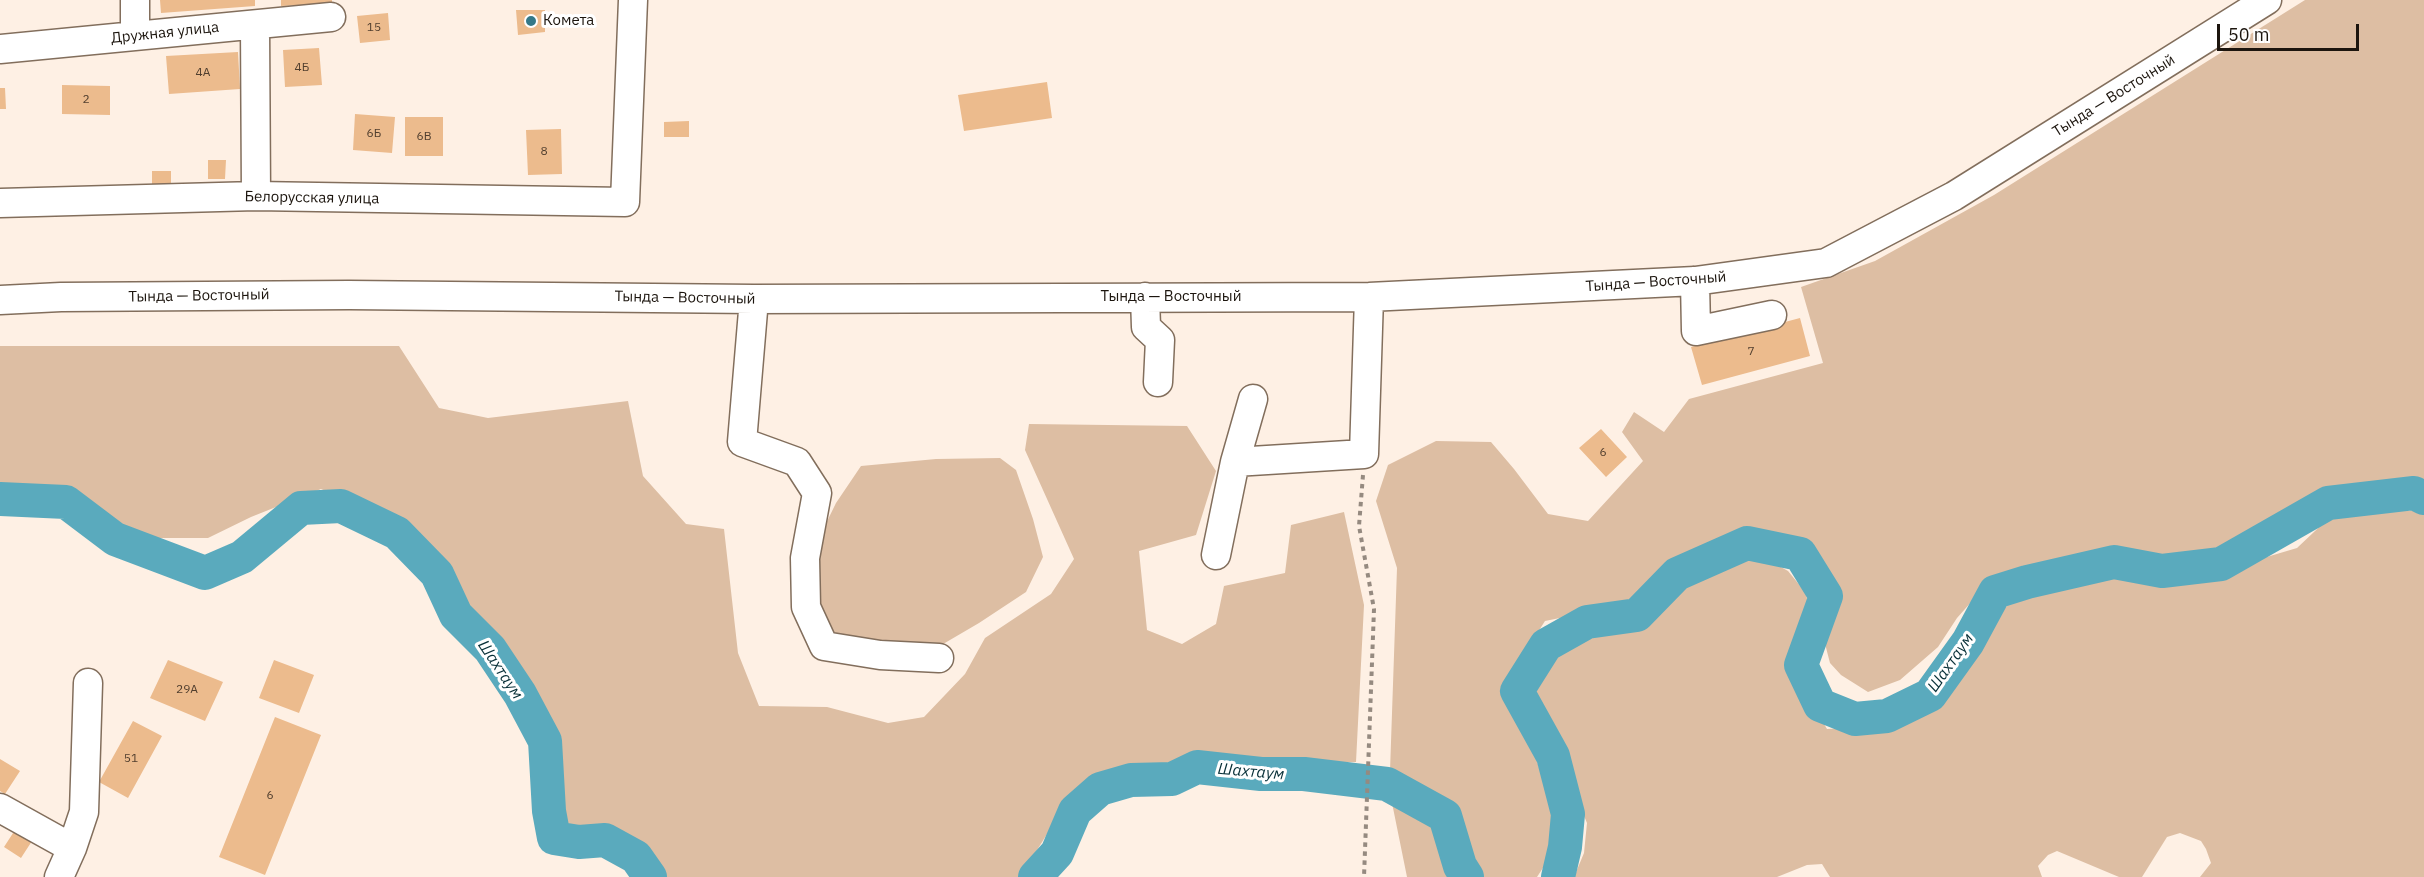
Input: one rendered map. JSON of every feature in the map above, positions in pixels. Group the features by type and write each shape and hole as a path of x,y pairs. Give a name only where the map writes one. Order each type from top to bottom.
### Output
{"street":[{"path":"135,0 135,36"},
{"name":"Белорусская улица","path":"0,203 256,196 625,202 633,0"},
{"name":"Тында — Восточный","path":"0,300 61,297 349,295 754,299 1369,297 1695,281 1826,263 1954,196 2267,0"},
{"name":"Дружная улица","path":"0,49 331,17"},
{"path":"255,25 256,196"},
{"path":"1695,281 1696,331 1772,315"},
{"path":"1145,297 1146,327 1160,340 1158,382"},
{"path":"1235,462 1364,454 1369,297"},
{"path":"754,299 742,442 797,462 817,493 805,558 806,607 824,646 880,655 939,658"},
{"path":"1216,555 1235,462 1253,399"},
{"path":"59,877 84,812 88,683"},
{"path":"0,808 72,848"}],"path":[{"path":"1364,454 1359,526 1374,609 1364,877"}],"shaded area":[{"path":"2305,0 2424,0 2424,484 2367,483 2341,486 2309,497 2286,519 2232,549 2202,555 2157,558 2116,551 2050,564 1988,583 1957,618 1938,647 1900,680 1868,692 1841,675 1830,663 1823,636 1835,611 1832,584 1821,569 1794,543 1762,535 1720,543 1672,566 1645,589 1619,606 1545,621 1518,663 1510,687 1529,736 1555,818 1554,851 1537,877 1477,877 1469,867 1450,807 1390,771 1397,568 1376,501 1388,465 1436,441 1491,442 1548,514 1588,521 1643,461 1622,432 1634,412 1664,432 1689,399 1823,363 1801,287 1875,261 1994,195"},
{"path":"0,346 399,346 439,408 488,418 628,401 643,476 686,524 724,529 738,653 759,706 827,707 888,723 924,717 965,674 985,638 1051,594 1074,559 1025,450 1029,424 1187,426 1216,471 1196,535 1139,551 1147,630 1182,644 1216,624 1224,586 1285,573 1291,525 1344,512 1364,605 1356,762 1286,762 1235,756 1193,756 1092,783 1064,807 1018,877 663,877 647,853 602,826 566,825 552,725 497,634 467,607 437,555 380,513 321,489 251,517 208,538 153,538 112,527 80,496 37,486 0,483"},
{"path":"1000,458 1016,470 1043,557 1026,592 938,647 835,640 814,602 814,548 836,503 861,466 936,459"},
{"path":"2424,510 2424,877 2200,877 2211,863 2206,849 2201,841 2180,833 2167,837 2142,877 2119,877 2057,851 2048,855 2038,866 2042,877 1830,877 1822,864 1807,865 1777,877 1574,877 1584,853 1587,823 1550,734 1532,703 1537,675 1559,648 1586,630 1612,631 1640,620 1682,581 1724,561 1756,553 1788,571 1806,593 1810,616 1793,653 1797,679 1827,729 1900,725 1924,715 1943,693 1982,628 2016,598 2110,569 2154,579 2206,575 2297,548 2333,514"},
{"path":"1391,798 1440,830 1455,877 1407,877"}],"building":[{"path":"160,0 255,0 255,6 161,13"},
{"path":"281,0 332,0 332,4 281,6"},
{"name":"Комета","path":"516,10 545,10 545,32 518,35"},
{"path":"388,13 390,40 360,43 357,16"},
{"path":"319,48 322,85 285,87 283,50"},
{"path":"238,52 240,89 169,94 166,56"},
{"path":"1047,82 1052,118 964,131 958,95"},
{"path":"62,85 110,86 110,115 62,114"},
{"path":"0,88 5,88 6,109 0,109"},
{"path":"355,114 395,117 392,153 353,150"},
{"path":"405,117 443,117 443,156 405,156"},
{"path":"689,121 689,137 664,137 664,122"},
{"path":"561,129 562,174 528,175 526,130"},
{"path":"208,160 226,160 225,179 208,179"},
{"path":"152,171 171,171 171,193 152,193"},
{"path":"1800,318 1810,356 1702,385 1691,347"},
{"path":"1601,429 1627,457 1606,477 1579,448"},
{"path":"168,660 223,682 205,721 150,698"},
{"path":"274,660 314,675 299,713 259,698"},
{"path":"275,717 321,735 265,875 219,857"},
{"path":"133,721 162,736 128,798 99,782"},
{"path":"0,759 20,771 5,794 0,791"},
{"path":"15,830 32,841 21,858 4,847"}],"waterway":[{"name":"Шахтаум","path":"1558,877 1565,847 1568,814 1553,756 1517,691 1546,645 1587,622 1637,615 1677,574 1747,543 1800,554 1826,596 1801,665 1820,705 1855,719 1887,716 1930,695 1968,642 1995,592 2027,582 2114,562 2162,571 2221,564 2328,503 2414,493 2424,498"},
{"name":"Шахтаум","path":"0,499 66,502 115,539 205,573 242,557 301,508 341,506 397,533 437,574 456,615 490,649 520,694 545,741 549,811 554,838 579,842 605,840 636,857 650,877"},
{"name":"Шахтаум","path":"1035,877 1057,853 1075,811 1100,789 1131,780 1172,779 1197,767 1261,774 1304,774 1387,784 1445,816 1460,866 1467,877"}],"place":[{"name":"Комета","path":"531,21"}]}
